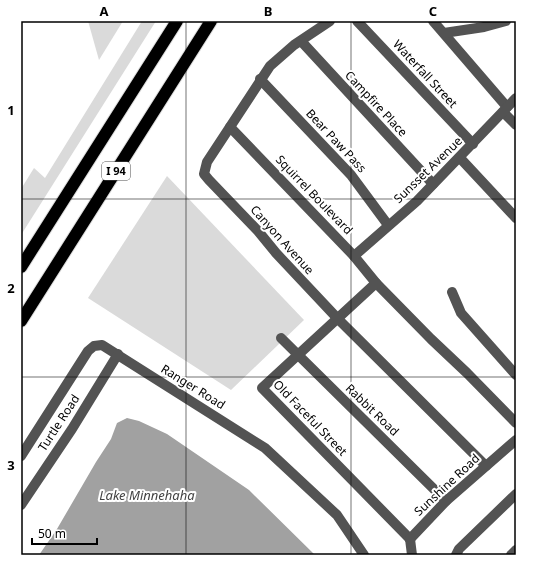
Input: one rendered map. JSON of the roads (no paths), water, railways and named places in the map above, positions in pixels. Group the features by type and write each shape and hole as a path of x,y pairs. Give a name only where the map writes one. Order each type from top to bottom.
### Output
{"highway":[{"name":"I 94","path":"21,267 176,21"},
{"name":"I 94","path":"21,321 211,21"}],"street":[{"name":"Canyon Avenue","path":"330,21 301,41 270,66 260,79 207,162 204,170 206,177 258,231 286,265 338,320 486,466"},
{"name":"Waterfall Street","path":"357,21 473,144"},
{"path":"432,21 444,33 516,125"},
{"path":"444,33 484,27 506,21"},
{"name":"Campfire Place","path":"301,41 433,184"},
{"name":"Bear Paw Pass","path":"260,79 351,175 388,225"},
{"name":"Sunsset Avenue","path":"354,256 417,201 460,158 516,98"},
{"name":"Squirrel Boulevard","path":"230,128 354,256 376,283"},
{"path":"460,158 516,218"},
{"path":"376,283 431,339 468,372 516,423"},
{"name":"Old Faceful Street","path":"376,283 338,320 262,388 410,539"},
{"path":"452,292 461,312 516,375"},
{"name":"Rabbit Road","path":"281,338 446,501"},
{"name":"Ranger Road","path":"21,456 91,348 102,345 253,440 275,456 337,515 364,555"},
{"name":"Turtle Road","path":"21,505 72,429 118,354"},
{"name":"Sunshine Road","path":"410,539 446,501 511,446 516,440"},
{"path":"456,555 459,550 516,494"},
{"path":"410,539 412,555"},
{"path":"511,555 516,550"}],"water":[{"name":"Lake Minnehaha","path":"127,418 139,421 167,434 249,490 315,555 39,555 57,529 111,439 117,423"}]}
